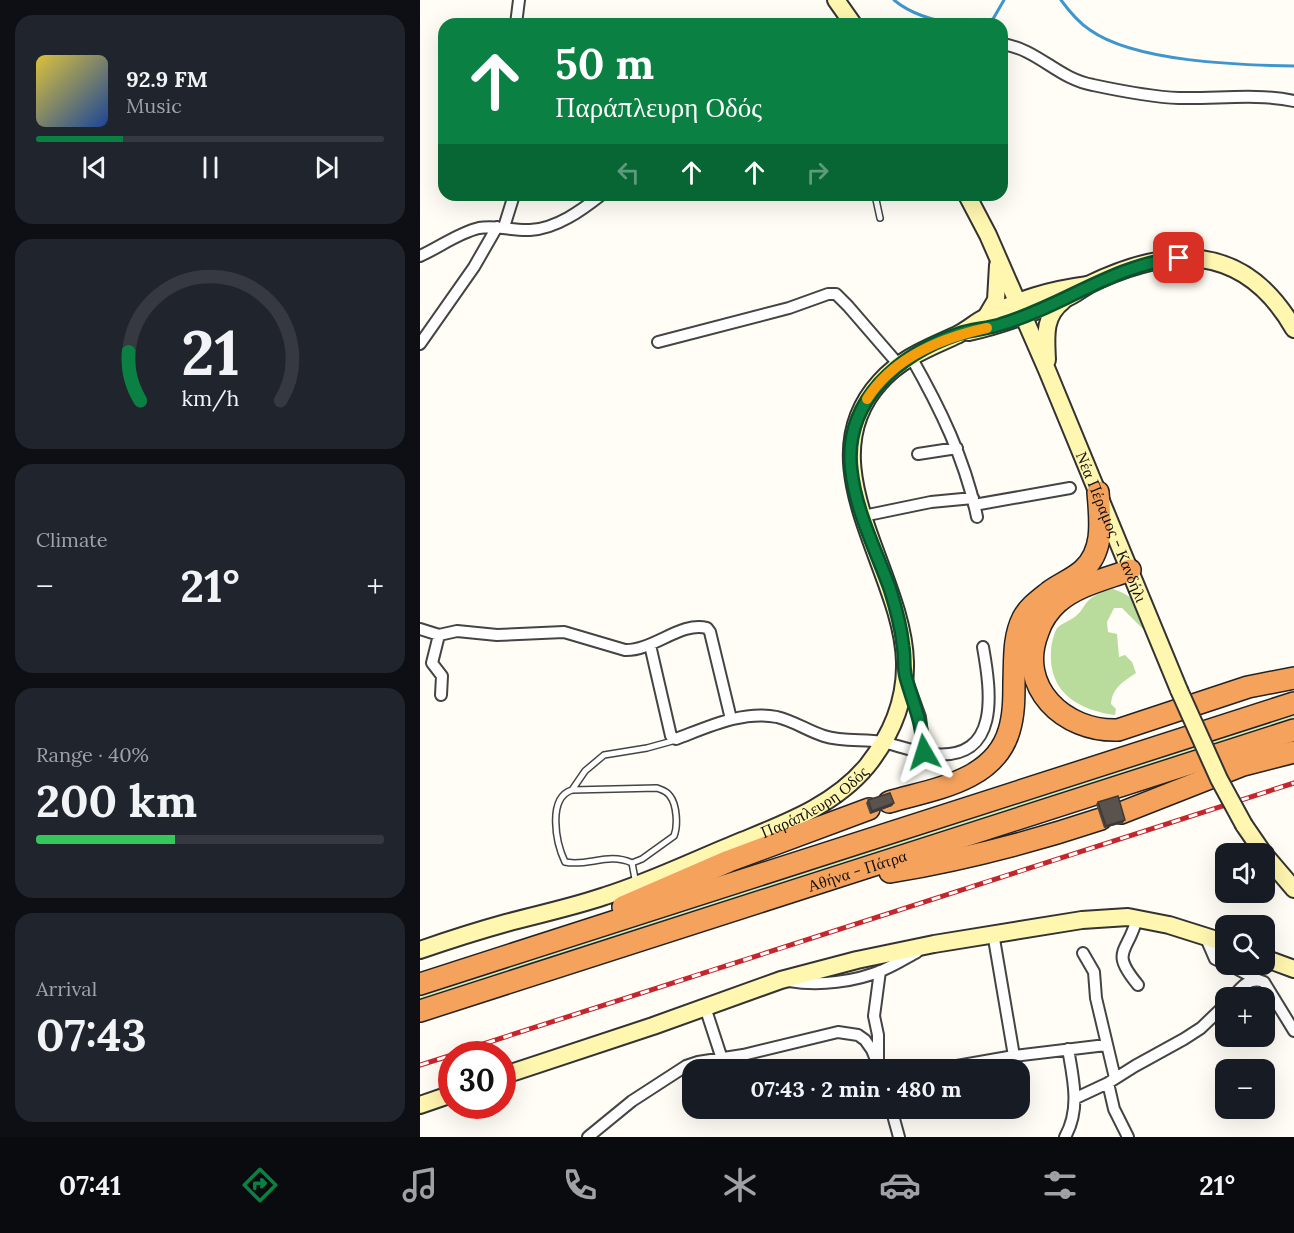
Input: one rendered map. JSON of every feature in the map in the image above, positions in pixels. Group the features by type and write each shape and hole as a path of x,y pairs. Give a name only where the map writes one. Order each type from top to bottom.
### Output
{"highway":[{"path":"889,802 959,781 982,770 994,759 1006,740 1011,721 1015,646 1022,619 1039,600 1075,576 1089,563 1096,552 1100,528 1098,492"},
{"path":"1075,576 1127,563"},
{"path":"1127,563 1069,594 1058,602 1044,620 1033,650 1034,673 1043,694 1058,711 1077,722 1102,730 1118,730 1248,687 1294,678"},
{"name":"Αθήνα - Πάτρα","path":"420,984 510,957 1294,703"},
{"name":"Αθήνα - Πάτρα","path":"420,1011 1294,730"},
{"path":"839,876 892,872 1038,840 1111,816 1243,765 1294,752"},
{"path":"510,957 729,861 869,809"}],"street":[{"path":"517,18 519,0"},
{"path":"836,0 849,18"},
{"path":"1008,45 1024,49 1072,79 1089,85 1177,98 1241,96 1271,97 1294,101"},
{"path":"420,344 501,227 512,201"},
{"path":"420,256 467,232 480,228 501,227 531,230 555,224 593,201"},
{"name":"Νέα Πέραμος - Κανδήλι","path":"970,201 1021,309 1179,690 1219,778 1256,843"},
{"path":"986,317 996,300 997,255"},
{"name":"Παράπλευρη Οδός","path":"959,334 1003,324 1044,292 1088,285 1144,264 1162,259 1179,258 1215,262 1243,273 1268,291 1294,329"},
{"name":"Παράπλευρη Οδός","path":"420,950 495,926 603,897 636,885 812,810 856,778 884,742 898,712 905,675 903,645 896,610 863,516 851,468 854,430 864,405 880,382 905,361 959,334 986,317 1066,299 1088,285"},
{"path":"658,342 789,308 828,294 836,294 905,361 937,404 957,448 977,517"},
{"path":"1047,370 1048,321 1056,306 1066,299"},
{"path":"918,454 957,448"},
{"path":"863,516 931,502 974,502 1070,488"},
{"path":"420,629 439,635 457,631 497,636 564,632 625,650 644,648 689,628 707,627 731,719"},
{"path":"439,635 432,663 442,676 441,695"},
{"path":"650,645 671,736 676,740 731,719 777,717 823,736 884,742 924,752 952,753 976,743 982,736 986,724 988,678 983,647"},
{"path":"905,675 920,717 924,752"},
{"name":"Νέα Πέραμος - Κανδήλι","path":"1275,867 1294,889"},
{"path":"516,1071 781,980 856,960 934,944 1100,918 1137,918 1169,924 1215,940"},
{"path":"1137,918 1122,957 1125,969 1138,985"},
{"path":"993,933 1014,1056"},
{"path":"1205,936 1215,959"},
{"path":"781,980 812,984 880,971 934,944"},
{"path":"1083,953 1094,972 1114,1109 1128,1137"},
{"path":"1275,962 1294,969"},
{"path":"705,1007 722,1059 838,1032 867,1030 872,1027 880,971"},
{"path":"1248,975 1264,982 1294,1031"},
{"path":"1242,987 1258,980"},
{"path":"1076,1098 1184,1040 1215,1015"},
{"path":"874,1016 878,1035 879,1059"},
{"path":"838,1032 858,1035 865,1040 875,1059"},
{"path":"995,1059 1106,1045"},
{"path":"1065,1137 1076,1098 1068,1049"},
{"path":"588,1137 632,1101 682,1069"},
{"path":"420,1105 438,1099"},
{"path":"894,1119 899,1137"}],"lane":[{"path":"876,201 880,218"},
{"path":"572,790 585,771 604,755 647,748 676,740"},
{"path":"657,788 665,791 672,797 676,821 674,836 633,863 615,858 575,864 565,862 561,853 556,812 561,797 565,792 572,790 657,788"},
{"path":"633,863 636,885"}],"green space":[{"path":"1113,589 1127,595 1136,603 1147,629 1143,629 1122,608 1114,608 1107,622 1108,632 1117,634 1119,657 1125,655 1132,662 1136,673 1119,686 1112,698 1111,704 1116,709 1115,715 1089,709 1068,696 1060,688 1051,665 1051,651 1057,628 1077,615 1094,596"},
{"path":"1294,713 1294,719 420,1001 420,995"}],"building":[{"path":"890,793 894,803 872,811 868,800"},
{"path":"1118,796 1125,820 1106,826 1098,802"}],"waterway":[{"path":"894,0 908,10 931,18"},
{"path":"994,18 1004,0"},
{"path":"1061,0 1090,30 1109,41 1133,49 1188,60 1294,66"}],"railway":[{"path":"492,1041 1294,783"},
{"path":"420,1065 438,1059"}],"slow traffic":[{"path":"867,399 890,372 911,357 959,334 987,328"}],"route":[{"path":"924,752 920,717 905,675 903,645 896,610 857,498 853,480 851,456 854,430 864,405 871,393 890,372 911,357 940,342 959,334 1003,324 1066,299 1088,285 1144,264 1162,259 1179,258"}]}
